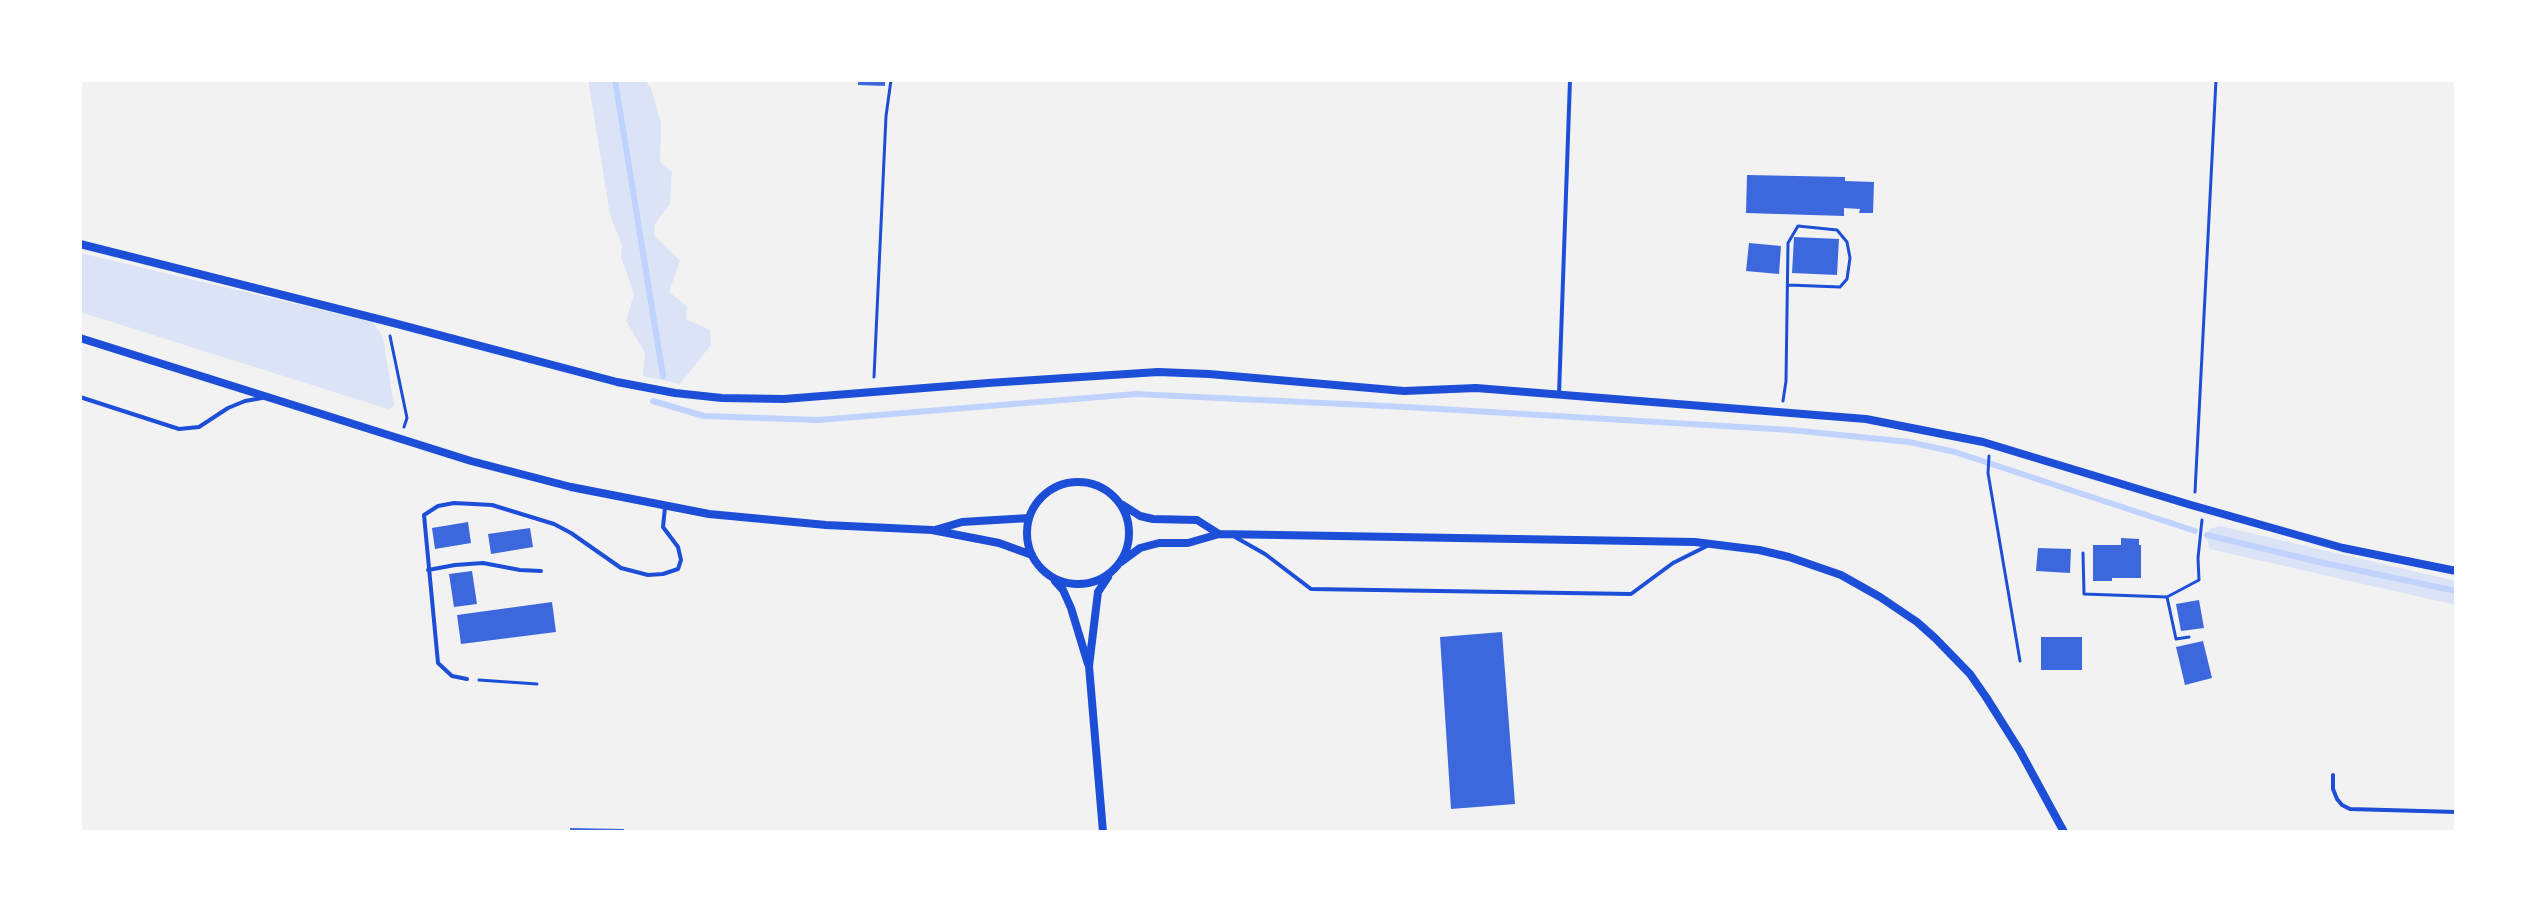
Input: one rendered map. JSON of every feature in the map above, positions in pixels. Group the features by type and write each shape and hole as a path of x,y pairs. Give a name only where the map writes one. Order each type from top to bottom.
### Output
{"street":[{"path":"80,244 642,387 722,398 784,399 1158,372 1404,391 1476,388 1866,419 1952,434 2343,548 2456,571"},
{"path":"80,338 523,475 665,507 751,519 932,530 999,543 1032,555"},
{"path":"1089,666 1063,590 1032,555 1027,535 1029,518 1038,502 1062,485 1078,482 1093,484 1140,516 1170,521 1197,520 1219,534"},
{"path":"1119,502 1130,531 1121,562"},
{"path":"932,530 962,522 1029,518"},
{"path":"1103,832 1089,666 1098,592 1109,574 1140,548 1159,543 1188,543 1229,534 1713,544 1759,550 1821,567 1880,597 1917,622 1970,674 2020,751 2064,832"},
{"path":"1052,577 1080,584 1097,581 1109,574"}],"lane":[{"path":"1559,394 1570,80"},
{"path":"80,397 179,429 199,427 245,401 268,398"},
{"path":"467,679 452,676 438,663 424,515 438,506 471,502 492,505 554,524 621,568 631,572 663,574 678,569 681,560 678,547 663,527 665,507"},
{"path":"1229,534 1265,554 1311,589 1326,590 1631,594 1692,551 1713,544"},
{"path":"428,570 483,563 541,571"},
{"path":"2333,775 2337,799 2350,809 2456,812"}],"path":[{"path":"873,393 886,116 891,80"},
{"path":"2191,505 2198,460 2216,80"},
{"path":"1783,412 1788,243 1798,226 1837,230 1847,242 1850,258 1847,279 1840,287 1788,285"},
{"path":"386,321 407,418 401,439"},
{"path":"1989,454 1988,473 2020,661"},
{"path":"2083,553 2084,594 2167,597 2199,580 2200,531"},
{"path":"2167,597 2176,639 2189,637"},
{"path":"467,679 537,684"}],"shaded area":[{"path":"588,80 645,80 651,88 661,123 660,162 672,172 670,203 655,224 654,235 680,261 669,292 687,306 686,319 710,330 711,345 680,384 643,376 645,353 626,321 634,294 621,257 622,245 610,215"},
{"path":"80,253 373,322 383,337 394,406 388,409 80,312"},
{"path":"2220,526 2456,581 2456,605 2209,549 2209,529"}],"building":[{"path":"858,80 885,80 885,86 858,85"},
{"path":"1747,175 1845,177 1845,181 1874,182 1873,213 1844,208 1844,216 1746,213"},
{"path":"1794,237 1839,239 1837,275 1792,273"},
{"path":"1749,243 1781,246 1779,274 1746,271"},
{"path":"468,522 471,543 435,549 432,528"},
{"path":"530,528 533,547 491,554 488,534"},
{"path":"2121,538 2139,539 2141,578 2093,581 2093,545 2121,545"},
{"path":"2038,548 2071,549 2070,573 2036,571"},
{"path":"472,571 477,604 454,607 449,574"},
{"path":"2199,600 2204,628 2181,631 2176,604"},
{"path":"552,602 556,632 461,644 457,615"},
{"path":"1502,632 1515,804 1451,809 1440,637"},
{"path":"2041,637 2082,637 2082,670 2041,670"},
{"path":"2203,641 2212,678 2185,685 2176,647"},
{"path":"570,828 624,829 624,832 570,832"}],"waterway":[{"path":"615,80 663,376"},
{"path":"653,401 704,416 818,420 1136,394 1791,430 1909,442 1955,452 2195,531"},
{"path":"2207,535 2456,591"}]}
